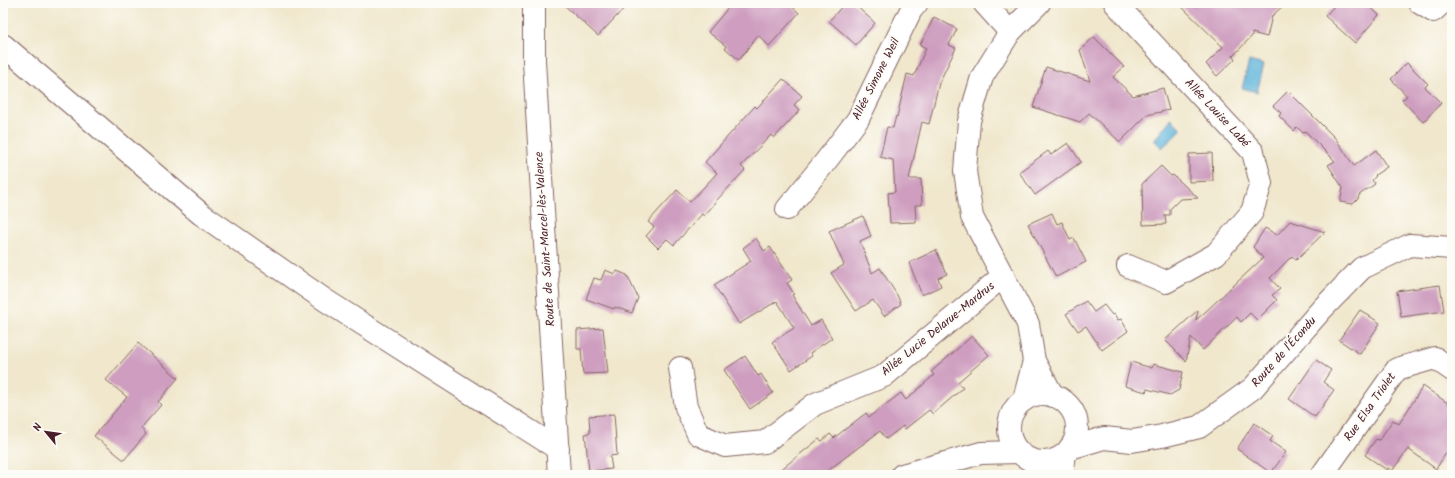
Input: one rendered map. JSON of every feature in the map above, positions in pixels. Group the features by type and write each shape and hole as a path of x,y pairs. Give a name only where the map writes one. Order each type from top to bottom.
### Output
{"street":[{"name":"Route de Saint-Marcel-lès-Valence","path":"534,3 534,62 559,475"},
{"name":"Allée Simone Weil","path":"787,208 858,119 911,10 917,3"},
{"path":"984,3 1010,32"},
{"path":"1039,3 1010,32 982,77 969,121 965,171 972,218 1028,324 1034,361 1053,396"},
{"name":"Allée Louise Labé","path":"1115,3 1253,152 1261,183 1252,212 1216,254 1166,282 1128,266"},
{"path":"1420,3 1432,11 1442,3"},
{"path":"3,45 201,214 325,300 558,449"},
{"name":"Route de l'Écondu","path":"1053,396 1061,399 1067,405 1075,418 1104,438 1132,441 1162,436 1199,426 1253,388 1322,309 1362,268 1410,245 1452,248"},
{"name":"Allée Lucie Delarue-Mardrus","path":"680,368 686,407 698,434 726,446 765,442 815,404 884,376 1003,276"},
{"name":"Rue Elsa Triolet","path":"1322,475 1397,369 1435,358 1452,370"},
{"path":"1024,400 1034,361"},
{"path":"1031,462 1012,442 1009,432 1010,421 1013,413 1024,400 1043,394 1053,396"},
{"path":"1065,459 1076,434 1075,418"},
{"path":"981,453 1010,421"},
{"name":"Route de l'Écondu","path":"911,473 981,453 1031,462 1065,459 1104,438"}],"water":[{"path":"1249,61 1264,65 1257,92 1242,88"},
{"path":"1171,119 1182,129 1162,148 1154,140"}],"building":[{"path":"562,3 629,3 598,36"},
{"path":"732,3 788,3 799,13 769,46 758,35 739,60 725,48 726,46 708,32"},
{"path":"845,3 853,3 875,23 856,45 829,21"},
{"path":"1178,3 1286,3 1272,16 1267,37 1252,33 1252,36 1233,56 1232,55 1235,59 1217,76 1206,64 1223,47"},
{"path":"1337,3 1366,3 1379,15 1355,43 1325,16"},
{"path":"934,17 957,29 949,45 956,48 939,83 929,124 922,122 909,179 921,179 922,205 915,205 916,222 890,223 888,193 895,192 893,160 880,157 887,127 893,128 896,116 897,117 907,74 914,76 926,48 920,45"},
{"path":"1094,37 1124,67 1113,77 1133,96 1163,88 1169,110 1147,115 1120,142 1089,113 1080,122 1033,107 1046,67 1090,81 1080,50"},
{"path":"1407,63 1428,84 1425,87 1441,103 1423,122 1402,100 1407,96 1391,79"},
{"path":"783,79 802,96 794,105 800,110 774,138 771,135 741,166 745,170 704,216 702,214 674,245 667,239 658,248 646,236 654,227 648,222 677,190 690,202 717,173 705,162 755,106 757,108"},
{"path":"1288,91 1336,139 1354,166 1376,150 1387,167 1375,175 1376,176 1372,180 1375,184 1359,195 1358,199 1353,204 1340,202 1343,188 1328,165 1335,161 1305,131 1303,133 1297,127 1294,131 1279,116 1281,113 1273,106"},
{"path":"1068,143 1081,162 1035,195 1019,172 1048,151 1051,155"},
{"path":"1212,153 1213,181 1189,182 1189,154"},
{"path":"1161,166 1198,198 1180,199 1170,209 1170,215 1165,215 1166,224 1143,225 1142,184"},
{"path":"1052,213 1057,224 1062,222 1070,240 1074,238 1086,262 1056,277 1028,224"},
{"path":"863,216 871,236 860,241 872,273 880,268 901,304 884,316 873,300 856,311 831,273 844,265 829,231"},
{"path":"1290,221 1325,232 1296,260 1292,256 1270,278 1280,289 1272,295 1277,300 1257,320 1250,313 1241,322 1237,317 1203,350 1191,337 1186,361 1165,340 1198,310 1196,320 1263,258 1253,247 1265,228 1277,235"},
{"path":"756,238 764,251 770,247 792,280 787,283 794,294 792,295 811,326 821,320 832,338 810,353 812,356 791,370 772,342 794,328 777,301 739,324 714,285 751,261 743,248"},
{"path":"936,250 947,274 938,278 941,286 922,295 909,263"},
{"path":"605,270 615,274 617,271 627,275 638,298 632,313 615,307 614,309 586,299 594,278 601,280"},
{"path":"1440,285 1444,311 1401,317 1397,291"},
{"path":"1086,301 1094,312 1104,305 1118,320 1121,319 1128,331 1102,350 1086,326 1078,331 1066,314"},
{"path":"1360,310 1380,323 1360,354 1339,340"},
{"path":"603,328 608,373 583,374 581,349 577,349 577,330"},
{"path":"972,336 989,355 958,382 963,388 933,414 929,410 905,429 903,426 886,439 880,431 822,475 774,475 819,439 822,441 830,434 834,438 866,413 869,417 901,393 906,400 934,375 931,372"},
{"path":"138,343 178,378 158,402 161,405 141,428 146,434 124,460 94,436 127,397 106,380"},
{"path":"745,356 758,376 761,374 773,393 750,409 724,370"},
{"path":"1316,360 1331,370 1323,382 1334,390 1315,417 1289,399"},
{"path":"1131,362 1152,368 1153,364 1183,372 1179,390 1170,395 1147,389 1146,392 1125,386"},
{"path":"1423,386 1452,406 1452,457 1446,453 1436,469 1408,449 1392,471 1388,468 1387,470 1365,455 1376,439 1379,440 1393,420 1399,424"},
{"path":"614,414 617,455 610,456 612,469 589,471 585,434 590,433 589,416"},
{"path":"1254,423 1273,436 1270,441 1286,452 1271,473 1237,449"}]}
